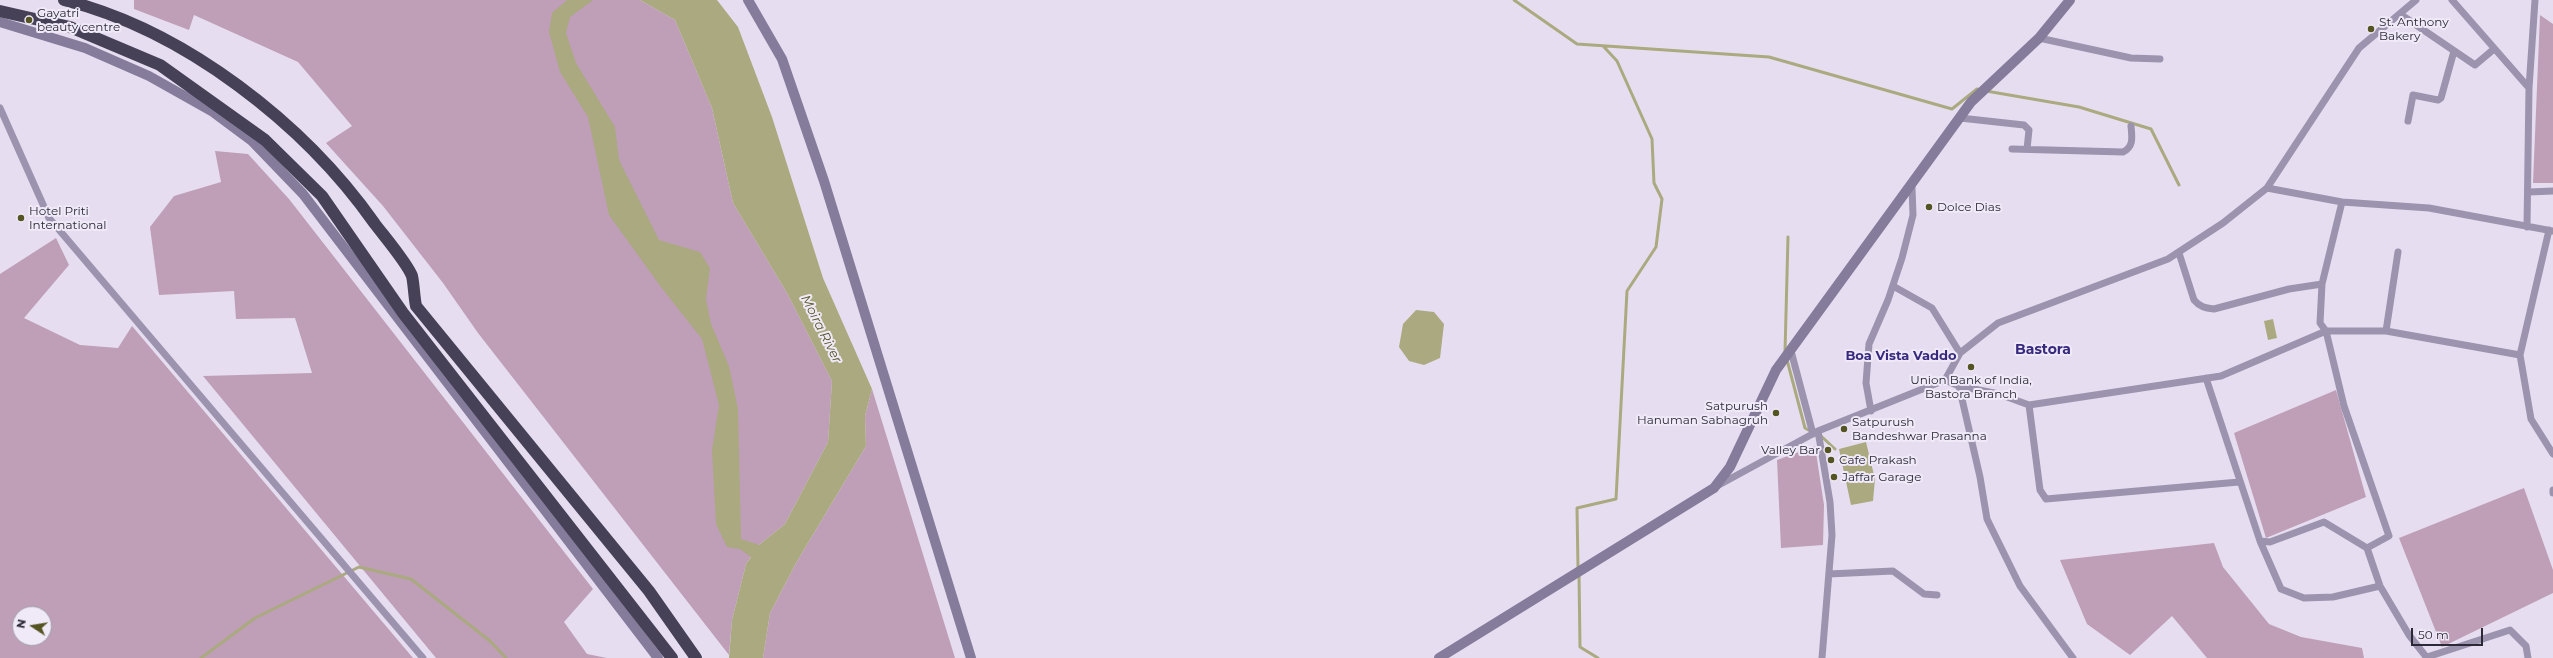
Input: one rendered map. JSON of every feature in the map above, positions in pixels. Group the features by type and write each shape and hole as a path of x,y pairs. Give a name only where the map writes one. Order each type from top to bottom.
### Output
{"highway":[{"path":"64,0 138,27 182,49 227,78 291,129 358,199 411,275 416,306 650,591 696,658"},
{"path":"0,11 70,27 160,66 265,140 322,196 403,313 672,658"}],"street":[{"path":"748,0 782,59 824,181 971,658"},
{"path":"1714,488 1730,467 1776,370 1912,187 1971,102 2039,38 2070,0"},
{"path":"1439,658 1714,488 1817,434 1945,380 1960,353 1998,323 2168,260 2224,223 2267,188 2359,48 2416,0"},
{"path":"2452,0 2530,88"},
{"path":"2527,226 2529,192 2530,88 2535,0"},
{"path":"2400,14 2475,65 2494,49"},
{"path":"0,22 85,48 149,76 213,112 252,141 303,194 658,658"},
{"path":"2039,38 2131,58 2160,58"},
{"path":"2408,121 2413,95 2438,100 2441,98 2454,51"},
{"path":"1,112 49,218 423,658"},
{"path":"1960,118 2024,125 2029,130 2027,149"},
{"path":"2012,149 2123,152 2129,149 2132,144 2131,126"},
{"path":"1871,411 1866,383 1869,344 1893,286 1913,215 1912,187"},
{"path":"2267,188 2342,202 2429,208 2551,230 2520,355 2531,419 2553,454"},
{"path":"2529,192 2553,191"},
{"path":"2342,202 2322,284 2320,323 2326,332 2344,406 2390,536 2367,548"},
{"path":"2386,331 2398,252"},
{"path":"2179,253 2194,300 2199,306 2204,308 2214,308 2288,289 2322,284"},
{"path":"1893,286 1932,308 1960,353"},
{"path":"1945,380 1959,386 1999,394 2029,405 2221,376 2326,332 2386,331 2520,355"},
{"path":"1788,355 1817,434 1830,502 1832,535 1822,658"},
{"path":"2206,378 2239,482 2260,541 2281,589 2304,598 2333,597 2380,586"},
{"path":"1959,386 1980,477 1987,519 2020,586 2073,658"},
{"path":"2029,405 2040,490 2046,499 2239,482"},
{"path":"2260,541 2270,542 2324,522 2367,548 2380,586 2409,635 2427,658 2510,630 2526,646 2528,658"},
{"path":"1829,574 1893,571 1924,594 1937,595"}],"shaded area":[{"path":"134,0 640,0 675,20 712,108 733,203 787,293 832,381 828,442 785,524 759,545 746,564 732,620 729,655 478,333 443,283 383,206 326,143 352,126 298,62 194,15 189,30 134,9"},
{"path":"2540,15 2553,24 2553,183 2533,183"},
{"path":"215,151 248,154 289,199 593,589 564,622 587,654 607,658 436,658 203,376 312,373 295,318 236,319 234,291 159,295 150,227 174,196 221,182"},
{"path":"56,238 69,265 24,318 80,345 118,348 132,326 413,658 0,658 0,274"},
{"path":"872,389 955,658 763,658 770,613 796,563 866,446 865,416"},
{"path":"2336,390 2366,497 2266,538 2234,433"},
{"path":"1815,446 1824,505 1823,545 1781,548 1777,460"},
{"path":"2524,488 2553,570 2553,593 2442,647 2399,538"},
{"path":"2214,543 2223,567 2269,624 2301,637 2362,648 2364,658 2207,658 2172,616 2130,655 2087,624 2060,560"}],"water":[{"name":"Moira River","path":"567,0 593,0 570,17 566,33 576,63 615,127 619,160 659,240 700,252 710,268 706,299 711,324 729,366 738,409 741,539 759,545 785,524 828,442 832,381 787,293 733,203 712,108 675,20 640,0 717,0 738,27 772,117 823,278 872,389 865,416 866,446 796,563 770,613 763,658 729,658 732,620 746,564 751,557 740,549 727,547 716,524 712,450 719,405 702,339 661,287 609,215 588,117 560,72 549,32 552,13"},
{"path":"1416,310 1434,312 1444,324 1440,358 1424,365 1409,361 1399,347 1403,324"},
{"path":"2273,319 2277,338 2268,340 2264,321"},
{"path":"1866,442 1875,479 1873,501 1851,505 1839,449"}],"waterway":[{"path":"1514,0 1577,44 1769,57 1952,109 1977,89 1980,90"},
{"path":"1578,568 1577,508 1616,499 1627,291 1656,247 1662,199 1654,183 1652,139 1617,61 1604,47"},
{"path":"1986,91 2079,107 2151,129 2179,185"},
{"path":"1785,352 1788,237"},
{"path":"1787,360 1805,428 1812,432"},
{"path":"1821,436 1835,449"},
{"path":"201,658 255,618 359,567 411,579 490,641 506,658"},
{"path":"1579,574 1580,647 1598,658"}],"place":[{"name":"Gayatri beauty centre","path":"29,20"},
{"name":"St. Anthony Bakery","path":"2371,29"},
{"name":"Dolce Dias","path":"1929,207"},
{"name":"Hotel Priti International","path":"21,218"},
{"name":"Union Bank of India, Bastora Branch","path":"1971,367"},
{"name":"Satpurush Hanuman Sabhagruh","path":"1776,413"},
{"name":"Satpurush Bandeshwar Prasanna","path":"1844,429"},
{"name":"Valley Bar","path":"1828,450"},
{"name":"Cafe Prakash","path":"1831,460"},
{"name":"Jaffar Garage","path":"1834,477"}],"district":[{"name":"Bastora","path":"2043,350"},
{"name":"Boa Vista Vaddo","path":"1901,356"}]}
